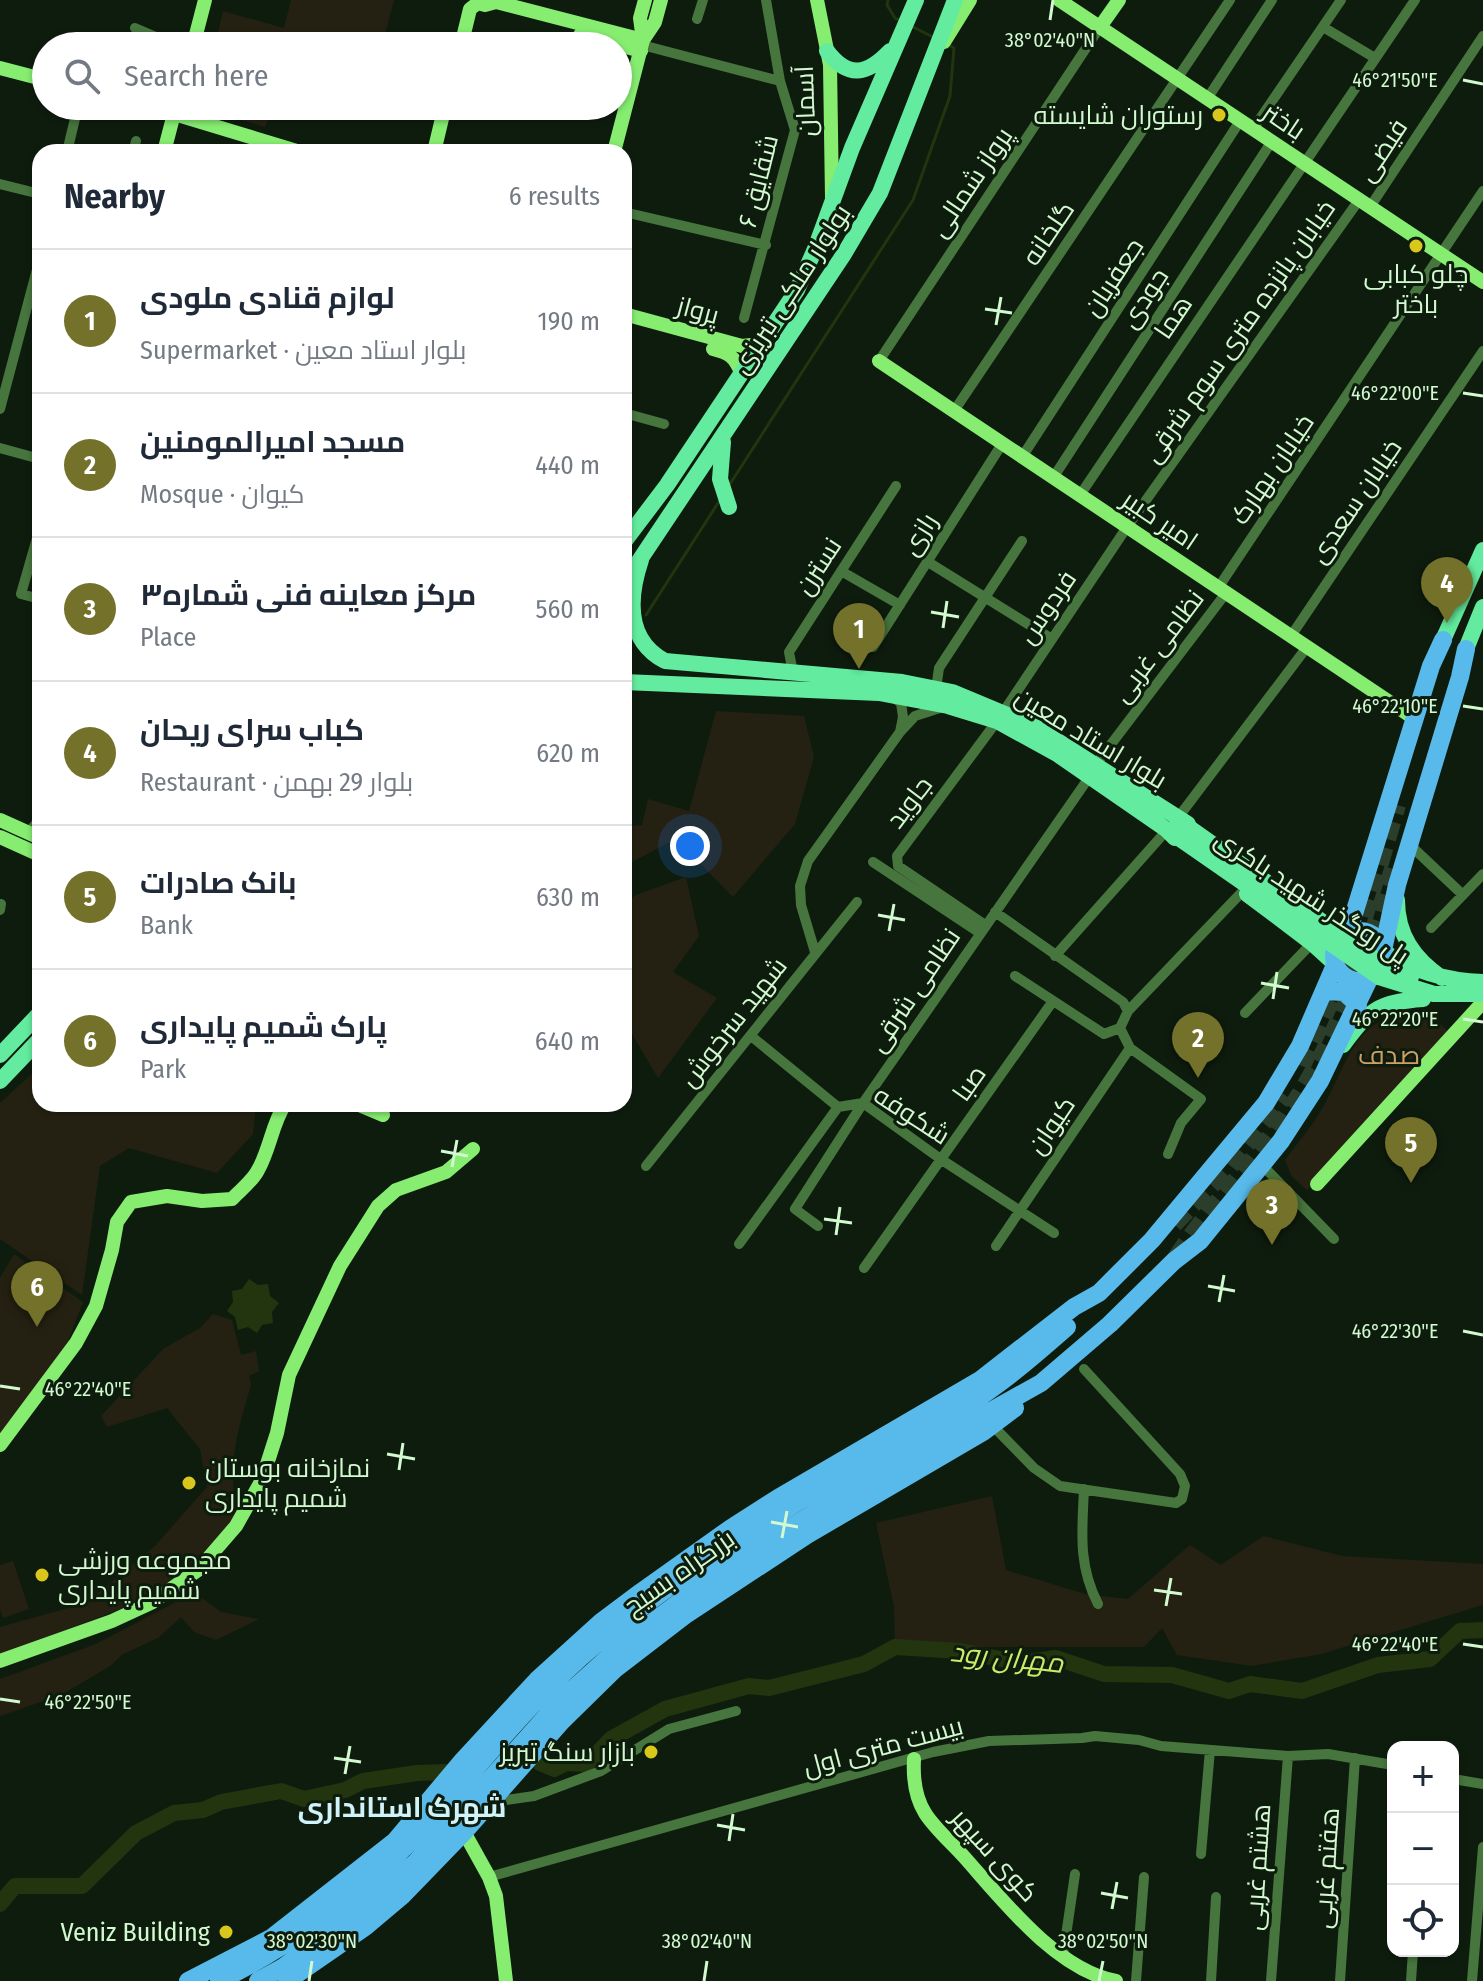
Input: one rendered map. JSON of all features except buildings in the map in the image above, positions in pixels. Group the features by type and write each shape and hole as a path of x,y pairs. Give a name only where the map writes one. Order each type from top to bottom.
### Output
{"highway":[{"path":"219,1981 280,1949 336,1907 399,1845 463,1760 537,1680 601,1622 731,1528 885,1433 980,1380 1074,1307 1099,1293 1152,1240 1266,1103 1293,1059 1335,964 1336,946 1348,933 1431,666 1443,640"},
{"path":"1335,964 1345,978 1361,981 1371,978 1382,967 1397,885 1466,649"},
{"path":"1360,895 1374,907 1392,905"},
{"path":"1348,933 1370,933 1383,951"},
{"name":"بزرگراه بسیج","path":"258,1981 286,1976 416,1862 560,1701 622,1645 764,1544 871,1478 1041,1383 1110,1324 1174,1261 1200,1241 1262,1165 1310,1099 1371,978"},
{"path":"1324,991 1344,992 1358,1005"},
{"path":"286,1976 374,1919 403,1895 464,1832 562,1721 615,1669 684,1616 856,1504 992,1425 1041,1383"},
{"path":"188,1981 271,1938 399,1845"}],"main road":[{"name":"بولوار ملکی تبریزی","path":"632,531 667,485 797,290 916,0"},
{"name":"بولوار ملکی تبریزی","path":"632,571 844,254 880,193 933,59 960,5"},
{"path":"827,51 837,64 854,71 861,70 879,62 898,40"},
{"path":"729,429 723,443 720,479 729,507"},
{"path":"1443,640 1483,550"},
{"path":"641,560 633,584 632,616 639,634 655,656"},
{"path":"1466,649 1483,607"},
{"path":"632,635 655,656"},
{"name":"بلوار استاد معین","path":"655,656 665,661 693,665 902,682 936,689 1000,716 1057,754 1093,770 1172,825"},
{"name":"بلوار استاد معین","path":"632,682 890,695 1000,716"},
{"path":"1172,825 1186,849 1312,943 1335,964"},
{"path":"1172,825 1200,830 1348,933"},
{"name":"پل روگذر شهید باکری","path":"1172,825 1385,966 1435,984 1483,983"},
{"name":"پل روگذر شهید باکری","path":"1172,825 1379,977 1434,994 1483,998"},
{"path":"1397,885 1397,913 1404,935 1414,954 1442,978"},
{"path":"1383,951 1407,966 1442,978 1483,983"},
{"path":"1371,978 1399,993 1423,999 1465,1002 1483,998"},
{"path":"1330,1063 1362,1022 1381,1005 1423,999"},
{"path":"0,1055 32,1021"},
{"path":"0,1081 32,1047"}],"street":[{"path":"197,32 205,0"},
{"path":"642,45 640,18 645,0"},
{"path":"632,83 642,45 655,22 661,0"},
{"path":"697,19 703,0"},
{"name":"شقایق ۶","path":"744,318 795,130 780,81 766,0"},
{"name":"آسمان","path":"817,0 830,65 832,201"},
{"name":"باختر","path":"1059,0 1483,282"},
{"path":"1100,27 1119,0"},
{"name":"گلخانه","path":"954,411 1230,0"},
{"path":"1207,99 1272,0"},
{"name":"جعفریان","path":"1022,457 1247,125 1341,0"},
{"name":"هما","path":"1080,495 1415,0"},
{"path":"464,32 470,9 481,3 496,2 598,32"},
{"name":"پرواز شمالی","path":"879,361 1100,27"},
{"path":"1323,27 1375,58"},
{"path":"135,28 144,32"},
{"name":"فیضی","path":"1365,203 1483,36"},
{"path":"632,42 780,81"},
{"path":"1,69 32,77"},
{"path":"69,144 75,120"},
{"path":"166,144 173,120"},
{"path":"208,120 277,144"},
{"path":"436,144 442,120"},
{"path":"616,144 622,120"},
{"name":"جودی","path":"1053,478 1272,141"},
{"path":"0,184 32,192"},
{"name":"خیابان بهارک","path":"1222,590 1483,191"},
{"name":"خیابان پانزده متری سوم شرقی","path":"1127,527 1365,203"},
{"path":"632,214 766,245"},
{"path":"0,409 32,288"},
{"name":"پرواز","path":"632,316 730,344 760,344"},
{"name":"پرواز","path":"632,326 730,353 741,372"},
{"name":"خیابان سعدی","path":"1291,636 1483,351"},
{"name":"امیر کبیر","path":"879,361 1415,719"},
{"path":"632,415 664,424"},
{"name":"رازی","path":"873,647 1002,444"},
{"path":"0,448 32,457"},
{"name":"نسترن","path":"793,673 789,652 896,486"},
{"name":"فردوس","path":"1000,716 1127,527"},
{"path":"936,689 939,668 1022,541"},
{"path":"32,556 21,594 32,597"},
{"path":"928,562 1052,639"},
{"path":"841,571 900,605"},
{"name":"نظامی غربی","path":"1093,770 1222,590"},
{"path":"1055,956 1172,825 1307,647"},
{"path":"890,695 901,703 903,717 900,732"},
{"name":"شهید سرخوش","path":"646,1166 815,952 801,905 800,886 808,861 900,732 915,716 948,706"},
{"name":"جاوید","path":"983,929 898,866 897,856 1000,716"},
{"name":"نظامی شرقی","path":"818,1226 795,1209 863,1103 1093,770"},
{"path":"0,820 32,834"},
{"path":"0,837 32,851"},
{"path":"1409,844 1463,895"},
{"path":"873,862 983,929"},
{"path":"1431,928 1483,874"},
{"path":"1015,976 1104,1034 1120,1028 1128,1011 1243,891"},
{"path":"815,952 857,902"},
{"path":"995,912 1123,1002 1128,1011"},
{"path":"1245,1013 1312,943"},
{"path":"1317,1184 1483,998"},
{"name":"صبا","path":"864,1268 1053,1001"},
{"path":"1120,1028 1130,1048 1201,1099 1181,1123 1168,1154"},
{"name":"شکوفه","path":"751,1036 838,1107 863,1103 942,1160 1054,1233"},
{"name":"کیوان","path":"996,1246 1130,1048"},
{"path":"739,1244 838,1107"},
{"path":"0,1445 76,1343 89,1319 96,1306 117,1222 131,1202 167,1196 202,1201 232,1199 257,1173 280,1112"},
{"path":"376,1112 383,1115"},
{"path":"0,1661 112,1621 151,1603 198,1570 236,1526 262,1480 277,1433 289,1375 340,1266 378,1206 396,1190 446,1172 473,1149"},
{"path":"1262,1165 1334,1239"},
{"path":"992,1425 1045,1478 1060,1486 1176,1503 1182,1499 1185,1486 1180,1474 1084,1369"},
{"path":"1084,1489 1082,1554 1091,1590 1098,1604"},
{"path":"490,1802 534,1796 601,1771 669,1729 736,1711"},
{"name":"بیست متری اول","path":"489,1877 933,1752 989,1741 1095,1736 1210,1750 1288,1756 1328,1754 1387,1764"},
{"path":"1201,1854 1210,1750"},
{"name":"هشتم غربی","path":"1271,1981 1288,1756"},
{"name":"هفتم غربی","path":"1340,1981 1355,1758"},
{"name":"کوی سپهر","path":"914,1759 913,1777 925,1813 1037,1937 1063,1956 1116,1981"},
{"path":"1459,1780 1483,1784"},
{"path":"464,1832 496,1896 506,1981"},
{"path":"1472,1981 1483,1847"},
{"path":"1063,1956 1075,1874"},
{"path":"1136,1981 1144,1877"},
{"path":"1211,1981 1216,1897"},
{"path":"1411,1981 1413,1957"}],"green space":[{"path":"291,0 394,0 386,32 218,32 223,11 284,28"},
{"path":"241,120 268,120 265,127"},
{"path":"716,711 804,716 814,757 795,824 733,897 676,839 632,862 632,826 642,825 648,799 689,811"},
{"path":"686,877 699,936 673,972 717,998 658,1078 632,1034 632,898"},
{"name":"صدف","path":"1411,1011 1434,1018 1451,1034 1307,1190 1292,1177 1285,1160 1319,1114 1362,1036 1391,1016"},
{"path":"32,1073 32,1112 255,1112 253,1134 217,1173 129,1148 100,1166 82,1295 0,1239 0,1103"},
{"path":"14,1254 83,1302 64,1352 0,1433 0,1278"},
{"path":"213,1314 232,1320 241,1355 256,1351 259,1371 249,1376 251,1385 235,1448 233,1479 237,1514 193,1564 149,1598 0,1655 0,1627 86,1603 155,1546 207,1487 200,1449 167,1408 107,1427 101,1416 163,1349 200,1328"},
{"path":"992,1496 1006,1570 1085,1594 1128,1599 1190,1545 1221,1565 1263,1536 1342,1556 1483,1564 1483,1605 1321,1654 1252,1666 1177,1655 1162,1628 1144,1647 895,1647 894,1607 876,1523"},
{"path":"13,1561 29,1609 3,1618 0,1609 0,1565"},
{"path":"198,1595 221,1612 259,1619 216,1640 194,1632 181,1617 158,1638 123,1654 110,1666 61,1695 0,1716 0,1679 96,1644 180,1600"}],"shaded area":[{"path":"249,1279 258,1285 268,1284 270,1296 279,1303 272,1312 273,1323 262,1325 257,1333 248,1327 238,1330 235,1317 227,1311 233,1302 232,1291 242,1289"}],"waterway":[{"path":"888,0 887,5 895,18 901,21"},
{"path":"911,26 933,37"},
{"path":"728,487 913,200 950,96 954,48 947,44"},
{"path":"646,615 720,500"},
{"name":"مهران رود","path":"540,1763 554,1769 566,1763 587,1764 611,1739 665,1709 749,1686 769,1688 864,1664 895,1647 960,1651 1020,1663 1056,1658 1104,1674 1172,1675 1229,1691 1250,1684 1302,1691 1378,1665 1430,1659 1460,1631 1483,1630"},
{"name":"مهران رود","path":"0,1904 15,1886 82,1886 136,1833 174,1813 203,1810 221,1802 281,1791 304,1799 345,1790 363,1781 447,1772"}],"tunnel":[{"path":"1302,1066 1358,938 1397,805"},
{"path":"1176,1258 1274,1132 1305,1086 1349,996 1393,869"},
{"path":"1174,1224 1230,1166 1285,1095"}],"place":[{"name":"رستوران شایسته","path":"1219,115"},
{"name":"چلو کبابی باختر","path":"1416,246"},
{"name":"کباب سرای ریحان","path":"1447,623"},
{"name":"لوازم قنادی ملودی","path":"859,669"},
{"name":"مسجد امیرالمومنین","path":"1198,1078"},
{"name":"بانک صادرات","path":"1411,1183"},
{"name":"مرکز معاینه فنی شماره۳","path":"1272,1245"},
{"name":"پارک شمیم پایداری","path":"37,1327"},
{"name":"نمازخانه بوستان شمیم پایداری","path":"189,1483"},
{"name":"مجموعه ورزشی شمیم پایداری","path":"42,1575"},
{"name":"بازار سنگ تبریز","path":"651,1752"},
{"name":"Veniz Building","path":"226,1932"}],"district":[{"name":"شهرک استانداری","path":"402,1807"}]}
